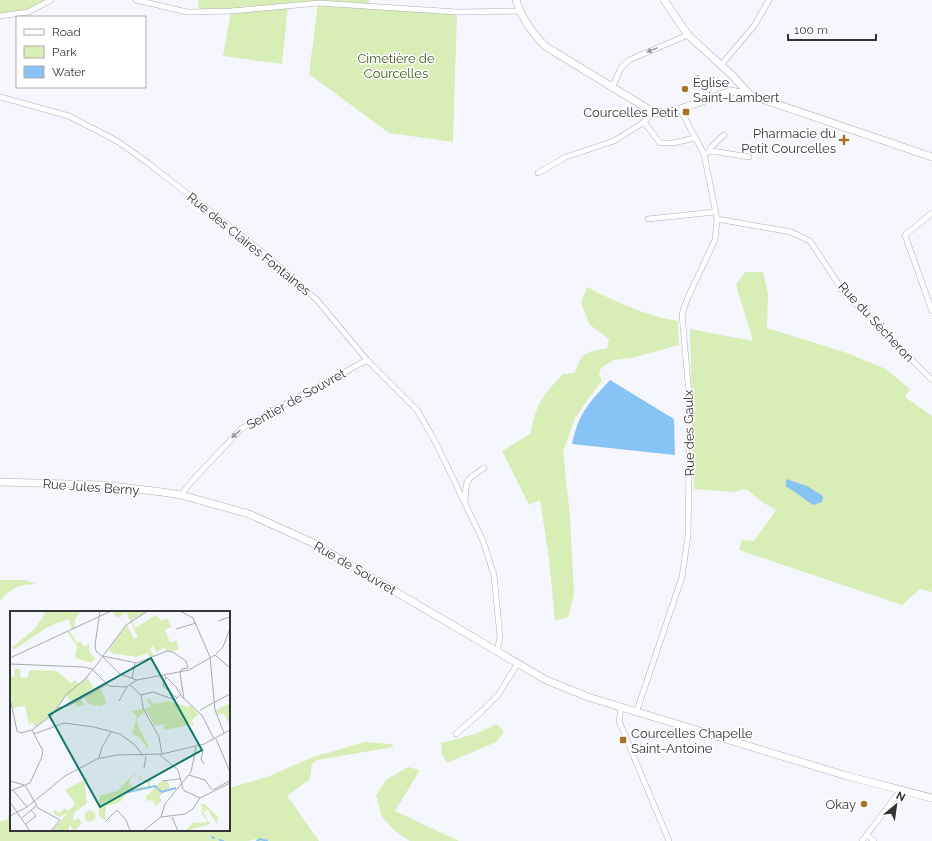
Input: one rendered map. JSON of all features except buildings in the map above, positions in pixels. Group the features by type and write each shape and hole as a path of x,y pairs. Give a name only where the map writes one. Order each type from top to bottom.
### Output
{"main road":[{"path":"516,0 519,11 531,32 545,46 653,112 665,113 680,109 731,91 750,95 932,157"},
{"path":"664,0 688,35 732,75 750,95"},
{"name":"Rue Jules Berny","path":"0,482 102,485 181,495"},
{"name":"Rue de Souvret","path":"181,495 249,514 311,542 546,680 588,697 636,713 900,791 932,798"}],"street":[{"path":"0,16 28,12 51,0"},
{"path":"136,0 187,12 232,11 319,2 457,12 519,11"},
{"path":"721,65 754,26 769,0"},
{"path":"612,88 621,68 629,60 688,35"},
{"name":"Rue des Claires Fontaines","path":"0,97 69,116 117,141 148,163 265,254 317,300 367,360 416,410 436,443 484,542 494,575 500,637 497,651"},
{"name":"Rue des Gaulx","path":"636,713 682,577 688,536 690,420 682,314 688,297 715,240 717,219 704,154 680,109"},
{"path":"538,173 566,157 614,141 644,122 653,112"},
{"path":"644,122 660,143 674,143 695,138"},
{"path":"710,152 711,147 724,135"},
{"path":"704,154 712,151 749,157"},
{"path":"648,219 715,212"},
{"path":"932,212 905,235 932,311"},
{"name":"Rue du Sécheron","path":"717,219 791,232 810,241 843,291 932,380"},
{"name":"Sentier de Souvret","path":"181,495 192,480 241,429 367,360"},
{"name":"Rue des Claires Fontaines","path":"465,503 466,483 471,476 484,468"},
{"path":"456,734 498,695 518,663"},
{"path":"621,708 619,721 669,841"},
{"path":"862,841 900,791"},
{"path":"867,835 874,841"}],"green space":[{"path":"0,0 49,0 21,13 0,16"},
{"name":"Cimetière de Courcelles","path":"198,0 369,0 369,5 457,12 453,142 389,133 309,74 318,3 288,5 282,64 223,56 231,11 199,12"},
{"path":"745,272 763,272 768,294 767,328 844,352 886,369 910,389 905,397 932,416 932,592 920,589 902,605 739,550 742,540 754,541 776,510 762,502 746,489 733,492 694,489 690,329 753,341 736,285"},
{"path":"587,287 631,308 654,316 678,321 679,345 632,358 614,360 601,368 599,375 602,380 575,418 563,452 570,516 574,595 568,617 555,621 549,559 540,500 529,505 502,451 530,434 535,415 541,401 563,374 575,373 582,356 594,350 607,348 609,339 590,325 581,303"},
{"path":"0,580 25,580 36,584 24,585 16,588 0,601"},
{"path":"497,724 504,732 496,742 447,763 442,754 441,743 475,734"},
{"path":"365,742 391,744 394,747 317,760 312,764 310,779 287,796 319,841 259,841 255,839 249,841 0,841 0,821 7,820 10,813 10,831 230,831 230,788 267,777 313,757"},
{"path":"408,767 420,770 395,811 459,841 410,841 395,831 382,817 376,795 386,780"}],"water":[{"path":"610,380 674,419 675,455 572,444 578,424 586,409 596,395"},
{"path":"786,479 807,486 823,496 822,502 813,505 786,487"}],"waterway":[{"path":"257,841 260,839 267,841"}],"place":[{"name":"Église Saint-Lambert","path":"685,89"},
{"name":"Courcelles Petit","path":"686,112"},
{"name":"Pharmacie du Petit Courcelles","path":"844,140"},
{"name":"Courcelles Chapelle Saint-Antoine","path":"623,740"},
{"name":"Okay","path":"864,804"}]}
